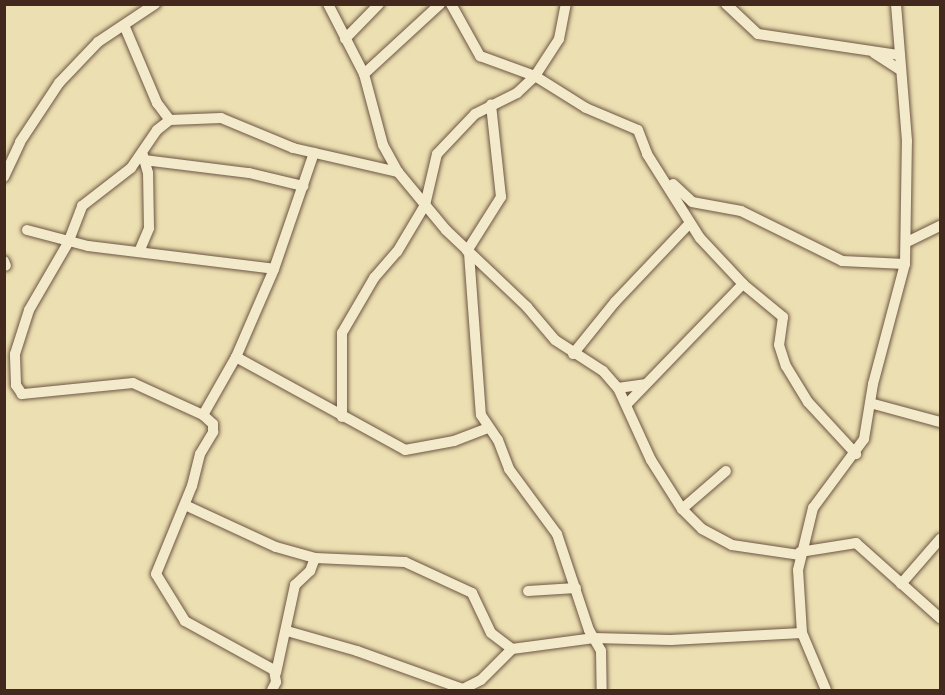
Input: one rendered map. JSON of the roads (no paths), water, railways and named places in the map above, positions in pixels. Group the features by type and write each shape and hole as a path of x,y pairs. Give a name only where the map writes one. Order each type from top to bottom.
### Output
{"street":[{"path":"4,177 20,142 59,83 98,42 155,4"},
{"path":"328,4 364,74 383,145 398,172 468,252 573,354 603,371 618,388 651,460 682,509 702,528 732,545 800,553 856,543 940,618"},
{"path":"345,39 379,4"},
{"path":"364,74 440,4"},
{"path":"451,4 480,56 535,76 586,108 638,129 689,224 743,284 783,317 779,345 786,366 808,402 856,454"},
{"path":"342,417 342,333 374,278 397,252 425,204 437,154 445,142 475,114 517,93 535,76 554,51 566,4"},
{"path":"726,4 758,34 899,55"},
{"path":"825,690 802,633 800,553 813,508 856,454 864,439 870,403 905,264 907,141 896,4"},
{"path":"124,26 157,103 170,120"},
{"path":"871,51 900,70"},
{"path":"491,105 502,189 497,205 468,252 477,398 488,428 517,481 557,534 594,638 601,651 602,690"},
{"path":"276,673 185,621 159,581 156,570 185,505 200,454 214,429 203,415 130,383 29,394 18,390 14,373 21,333 33,303 68,243 85,202 131,168 143,156 157,130 170,120 221,118 314,153 398,172"},
{"path":"203,415 236,357 274,269 314,153"},
{"path":"143,156 249,173 303,186"},
{"path":"139,252 148,228 143,156"},
{"path":"661,174 684,198 711,208 741,212 833,258 864,264 905,264"},
{"path":"573,354 635,279 689,224"},
{"path":"907,242 940,226"},
{"path":"27,230 68,243 274,269"},
{"path":"627,404 743,284"},
{"path":"236,357 405,450 454,441 488,428"},
{"path":"618,388 645,384"},
{"path":"870,403 940,422"},
{"path":"682,509 726,471"},
{"path":"185,505 276,547 315,558 405,561 472,593 491,633 512,649"},
{"path":"901,584 940,539"},
{"path":"272,690 287,631 295,585 310,571 315,558"},
{"path":"528,591 576,588"},
{"path":"287,631 357,651 463,689 481,680 512,649 594,638 671,640 802,633"}]}
